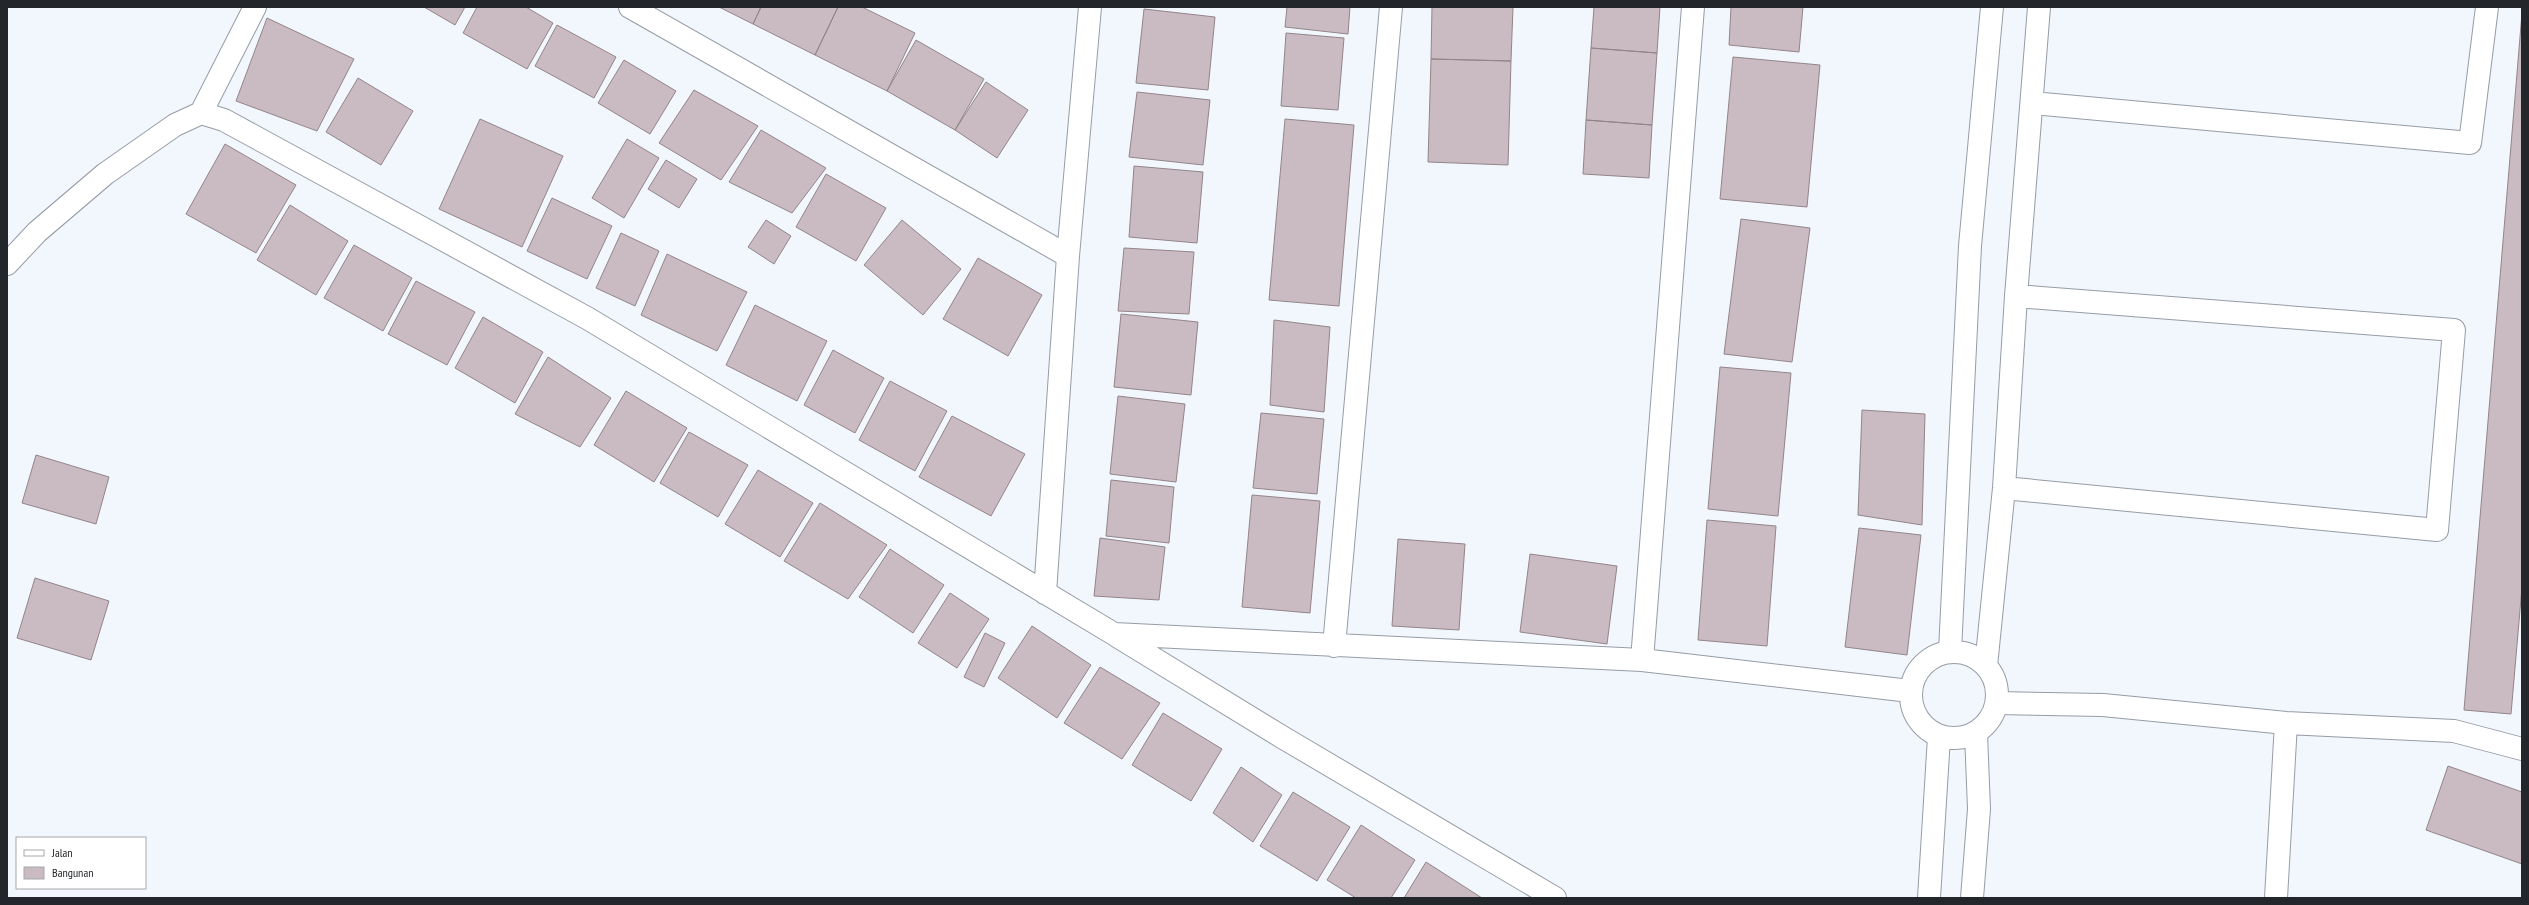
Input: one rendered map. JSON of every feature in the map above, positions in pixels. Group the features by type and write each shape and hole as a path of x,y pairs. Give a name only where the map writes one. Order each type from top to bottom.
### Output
{"street":[{"path":"7,264 38,232 105,174 175,125 201,113 255,7"},
{"path":"630,7 1068,256"},
{"path":"1044,593 1068,256 1090,7"},
{"path":"1334,646 1391,7"},
{"path":"1642,660 1693,7"},
{"path":"1950,651 1970,246 1992,7"},
{"path":"1986,666 2004,488 2016,296 2039,7"},
{"path":"2032,103 2470,144 2487,7"},
{"path":"201,113 224,120 587,318 1114,634 1282,737 1555,898"},
{"path":"2004,488 2437,530 2454,330 2016,296"},
{"path":"1114,634 1642,660 1910,691"},
{"path":"1950,651 1970,654 1986,666 1996,683 1998,703 1990,721 1976,734 1958,739 1939,737 1923,726 1913,710 1910,691 1917,672 1931,658 1950,651"},
{"path":"1998,703 2103,705 2286,723 2454,731 2522,749"},
{"path":"2276,898 2286,723"},
{"path":"1972,898 1979,809 1976,734"},
{"path":"1929,898 1939,737"}],"building":[{"path":"424,7 465,7 455,25"},
{"path":"477,7 526,7 553,23 527,69 463,33"},
{"path":"719,7 761,7 753,24"},
{"path":"761,7 838,7 815,55 753,24"},
{"path":"838,7 862,7 915,33 887,91 815,55"},
{"path":"1287,7 1350,7 1348,34 1285,27"},
{"path":"1432,7 1513,7 1511,61 1431,59"},
{"path":"1594,7 1660,7 1657,53 1591,48"},
{"path":"1731,7 1803,7 1799,52 1729,45"},
{"path":"1144,9 1215,17 1208,90 1136,83"},
{"path":"2522,13 2522,587 2511,714 2464,710"},
{"path":"267,18 354,59 317,131 236,101"},
{"path":"557,25 616,57 594,98 535,66"},
{"path":"1286,33 1344,38 1338,110 1281,106"},
{"path":"916,40 984,79 955,130 887,91"},
{"path":"1591,48 1657,53 1652,125 1586,120"},
{"path":"1733,57 1820,65 1807,207 1720,199"},
{"path":"1431,59 1511,61 1508,165 1428,162"},
{"path":"624,60 676,91 650,134 598,103"},
{"path":"358,78 413,111 381,165 326,132"},
{"path":"986,82 1028,110 997,158 955,130"},
{"path":"694,90 758,126 721,180 659,143"},
{"path":"1137,92 1210,100 1203,165 1129,157"},
{"path":"480,119 563,156 522,247 439,209"},
{"path":"1285,119 1354,125 1339,306 1269,300"},
{"path":"1586,120 1652,125 1649,178 1583,174"},
{"path":"761,130 826,168 792,213 729,182"},
{"path":"627,139 659,158 624,218 592,198"},
{"path":"225,144 296,185 256,253 186,214"},
{"path":"666,160 697,179 679,208 648,189"},
{"path":"1134,166 1203,172 1197,243 1129,237"},
{"path":"826,174 886,208 856,261 796,227"},
{"path":"552,198 612,226 587,279 527,251"},
{"path":"290,205 348,241 316,295 257,260"},
{"path":"1741,219 1810,228 1792,362 1724,354"},
{"path":"766,220 791,236 774,264 748,247"},
{"path":"902,220 961,269 923,315 864,265"},
{"path":"621,233 659,251 635,306 596,288"},
{"path":"354,245 412,278 383,331 324,298"},
{"path":"1124,248 1194,252 1189,314 1118,311"},
{"path":"667,254 747,292 717,351 641,315"},
{"path":"978,258 1042,295 1008,356 943,319"},
{"path":"416,281 475,312 447,365 388,334"},
{"path":"755,305 827,341 797,401 726,365"},
{"path":"1121,314 1198,322 1191,395 1114,387"},
{"path":"483,317 543,352 515,403 455,368"},
{"path":"1274,320 1330,327 1324,412 1270,405"},
{"path":"833,350 884,378 855,433 804,405"},
{"path":"548,357 611,398 580,447 515,414"},
{"path":"1720,367 1791,373 1778,516 1708,509"},
{"path":"890,381 947,411 915,471 859,440"},
{"path":"626,391 687,428 654,482 594,445"},
{"path":"1118,396 1185,404 1176,482 1110,474"},
{"path":"1862,410 1925,414 1922,525 1858,515"},
{"path":"1261,413 1324,419 1317,494 1253,488"},
{"path":"952,416 1025,454 991,516 919,477"},
{"path":"689,432 748,465 718,517 660,483"},
{"path":"36,455 109,477 96,524 22,503"},
{"path":"758,470 813,503 780,557 725,524"},
{"path":"1111,480 1174,487 1169,543 1106,536"},
{"path":"1252,495 1320,501 1310,613 1242,607"},
{"path":"820,503 887,545 848,599 784,561"},
{"path":"1707,520 1776,526 1767,646 1698,640"},
{"path":"1859,528 1921,535 1907,655 1845,647"},
{"path":"1100,538 1165,547 1159,600 1094,596"},
{"path":"1398,539 1465,544 1459,630 1392,626"},
{"path":"890,549 944,585 913,633 859,597"},
{"path":"1530,554 1617,566 1607,644 1520,632"},
{"path":"35,578 109,601 91,660 17,638"},
{"path":"950,593 989,619 957,668 918,643"},
{"path":"1032,626 1091,665 1057,718 998,678"},
{"path":"985,633 1005,643 984,687 964,677"},
{"path":"1100,667 1160,703 1122,759 1064,723"},
{"path":"1163,713 1222,749 1191,801 1132,765"},
{"path":"2448,766 2522,792 2522,864 2426,830"},
{"path":"1241,767 1282,795 1253,842 1213,813"},
{"path":"1293,792 1350,827 1317,881 1260,846"},
{"path":"1361,825 1415,860 1391,898 1356,898 1327,880"},
{"path":"1426,862 1482,898 1404,898"}]}
